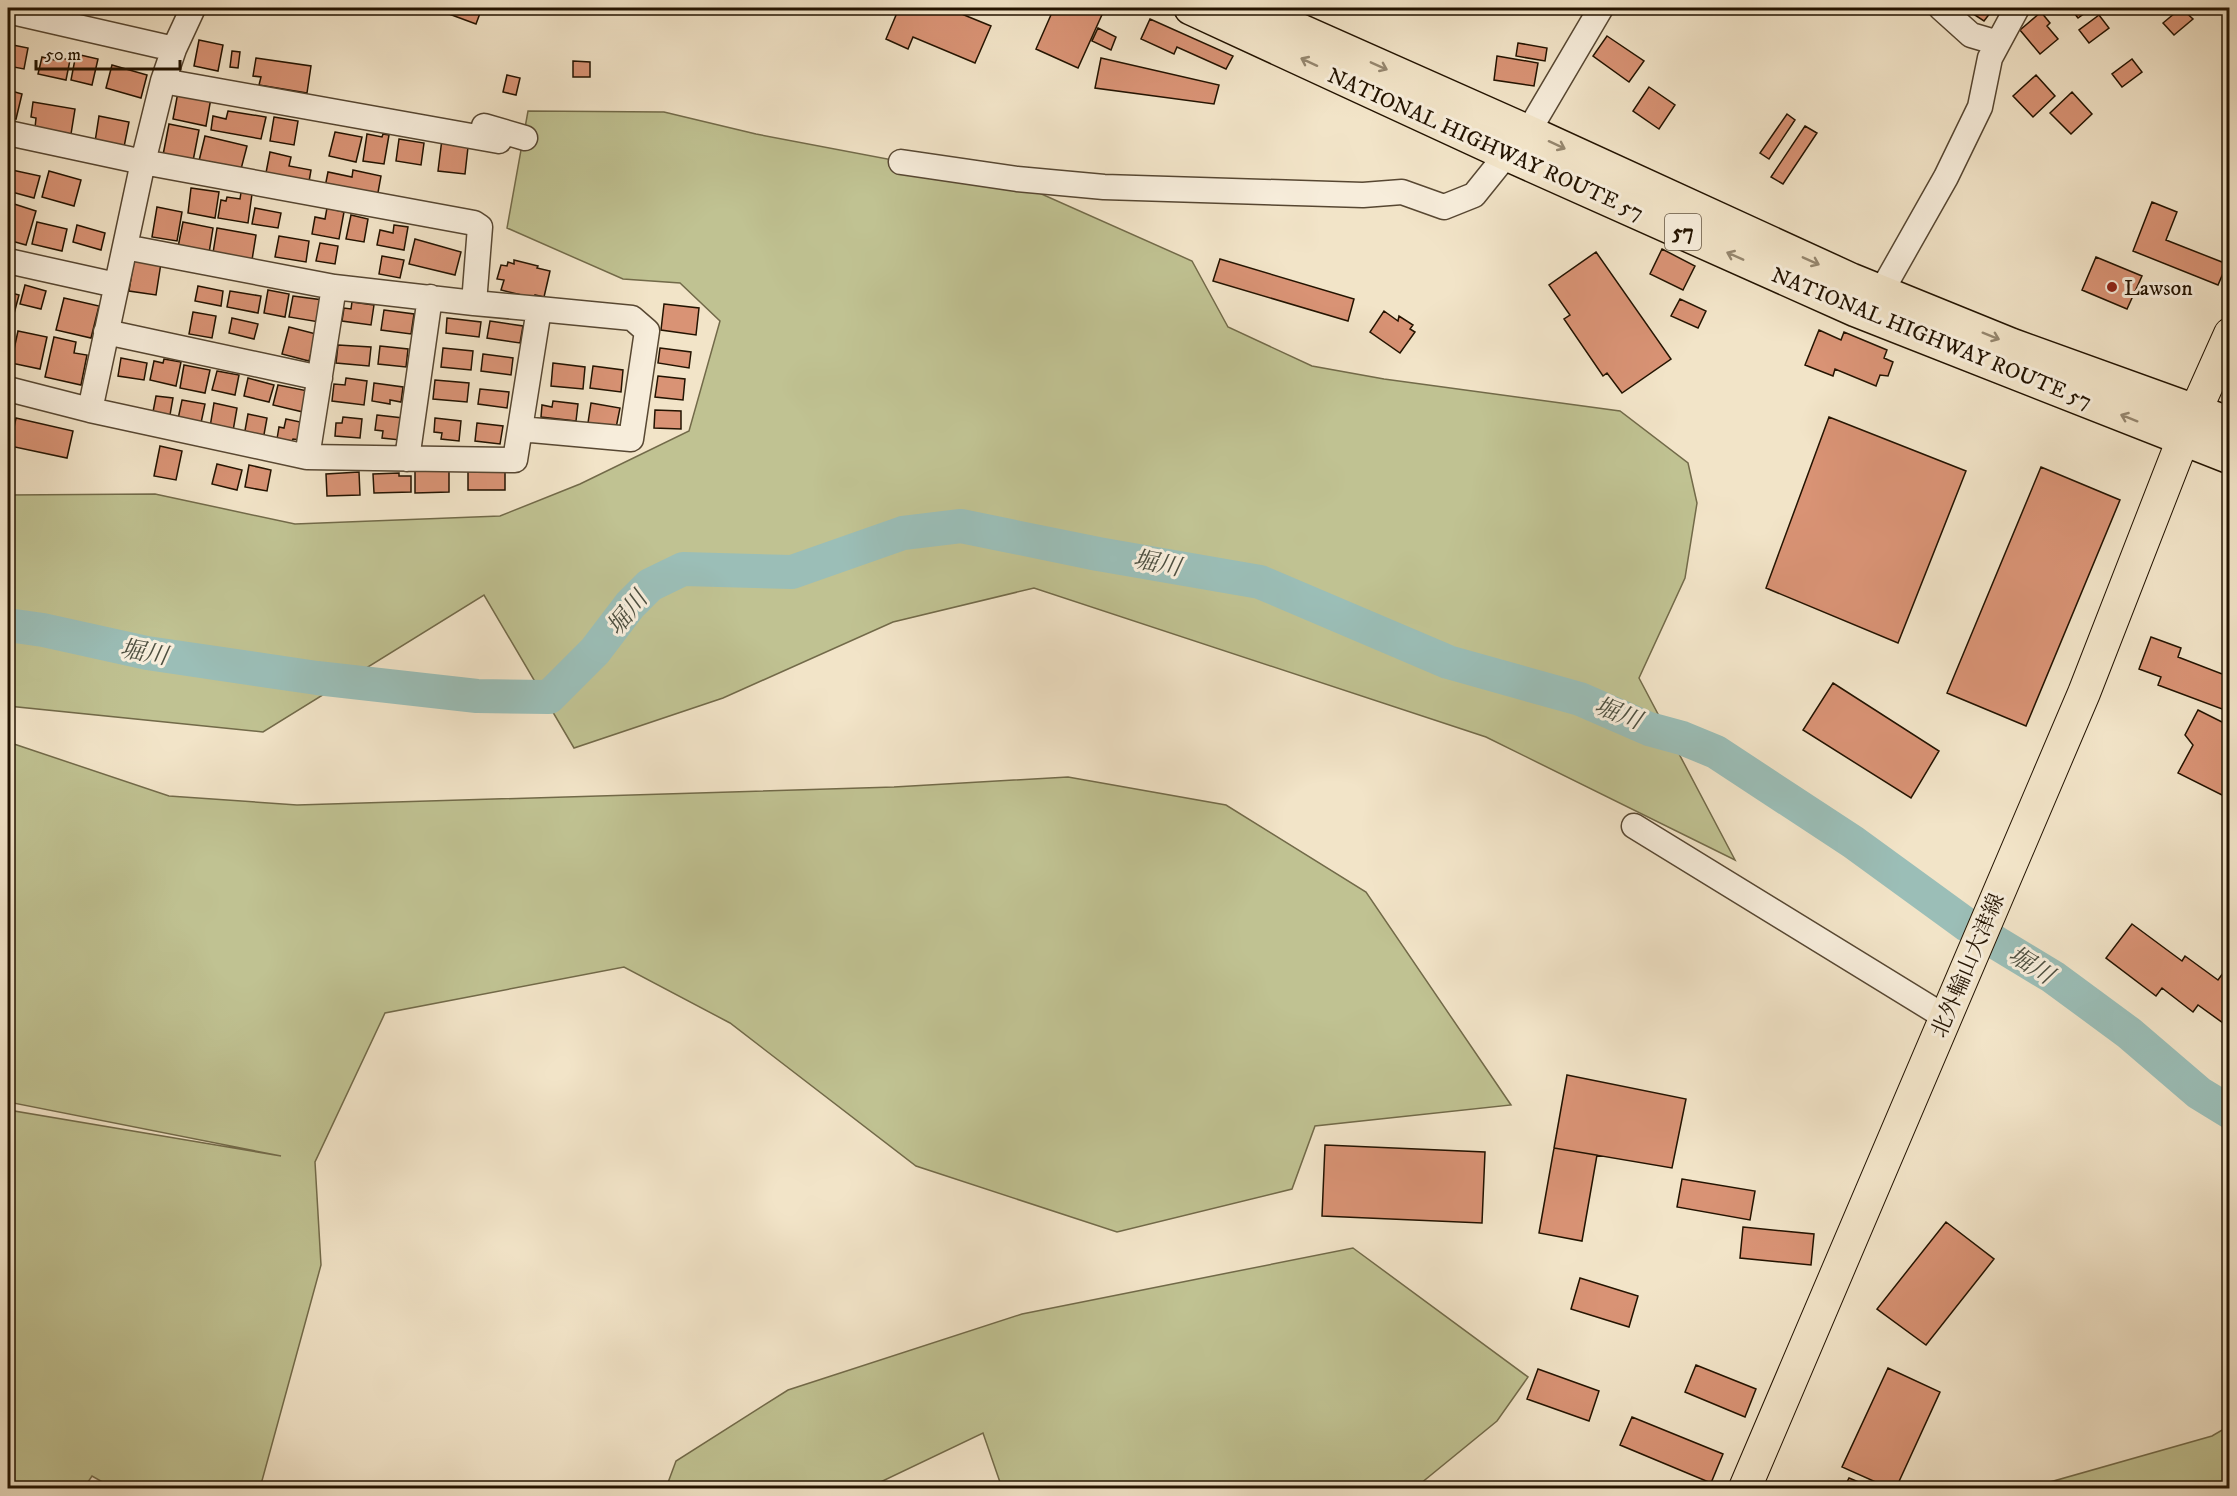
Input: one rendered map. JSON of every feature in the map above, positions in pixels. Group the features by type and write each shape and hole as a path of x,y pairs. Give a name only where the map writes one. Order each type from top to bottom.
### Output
{"highway":[{"name":"NATIONAL HIGHWAY ROUTE 57","path":"1191,8 1517,143 1760,239 2011,345 2189,426"},
{"name":"NATIONAL HIGHWAY ROUTE 57","path":"1249,8 1856,310 2189,426"},
{"name":"57","path":"2189,426 2229,424"},
{"name":"57","path":"2189,426 2229,457"}],"main road":[{"name":"北外輪山大津線","path":"1745,1488 2084,693 2189,426 2229,334"}],"street":[{"path":"90,410 143,162 163,81 174,49 193,8"},
{"path":"901,162 1017,179 1104,187 1363,195 1402,192 1444,207 1474,195 1517,143 1601,8"},
{"path":"1941,8 1971,35 1998,43"},
{"path":"1881,292 1946,177 1980,107 1990,58 2017,8"},
{"path":"8,11 174,49"},
{"path":"163,81 499,141"},
{"path":"309,108 331,97 459,118 525,138"},
{"path":"8,133 143,162 474,223 480,227 474,303"},
{"path":"125,247 334,287 632,318 647,331 631,439 520,429"},
{"path":"8,261 116,285"},
{"path":"307,457 334,287"},
{"path":"407,459 430,297"},
{"path":"8,389 90,410 307,457 515,460 539,309"},
{"path":"106,332 320,378"},
{"path":"1634,826 1945,1017"}],"green space":[{"path":"528,111 664,112 756,134 1019,184 1192,261 1228,327 1312,366 1384,379 1620,411 1688,463 1697,503 1685,578 1639,678 1735,860 1486,737 1034,588 893,622 723,698 574,748 484,595 263,732 8,706 8,495 155,494 295,524 500,516 580,484 689,431 720,321 680,283 623,279 507,228"},
{"path":"8,742 169,796 297,805 894,787 1068,777 1226,805 1366,892 1511,1105 1315,1126 1292,1189 1117,1232 916,1166 730,1023 624,967 385,1013 315,1162 321,1265 260,1488 113,1488 92,1476 84,1488 8,1488 8,1110 281,1156 8,1102"},
{"path":"1353,1248 1528,1377 1497,1421 1415,1488 1002,1488 983,1433 868,1488 666,1488 676,1461 788,1390 1022,1314"},
{"path":"2229,1426 2229,1488 2029,1488 2212,1436"}],"building":[{"path":"451,8 482,8 476,24 449,14"},
{"path":"873,8 890,8 888,13"},
{"path":"899,8 947,8 991,26 975,63 913,37 908,49 886,39"},
{"path":"1054,8 1105,8 1078,68 1036,49"},
{"path":"1964,8 1994,8 1984,21"},
{"path":"2070,8 2092,8 2078,18"},
{"path":"2181,8 2193,19 2174,35 2163,23"},
{"path":"2041,12 2050,23 2047,26 2058,39 2040,54 2020,30"},
{"path":"2099,15 2109,28 2089,43 2079,30"},
{"path":"1150,19 1233,56 1226,69 1177,47 1174,54 1141,39"},
{"path":"1098,28 1116,37 1111,50 1092,41"},
{"path":"1607,36 1644,61 1629,82 1593,56"},
{"path":"199,40 223,45 218,71 194,66"},
{"path":"1518,43 1547,48 1545,61 1516,56"},
{"path":"8,44 28,48 24,69 8,66"},
{"path":"232,51 240,52 238,68 230,67"},
{"path":"76,54 98,59 92,85 71,80"},
{"path":"1497,56 1538,63 1534,86 1494,80"},
{"path":"42,57 70,60 66,80 38,74"},
{"path":"256,58 311,66 307,93 259,85 261,77 253,76"},
{"path":"1101,58 1219,85 1214,104 1095,88"},
{"path":"2132,59 2142,72 2122,87 2112,74"},
{"path":"573,61 590,62 590,77 573,77"},
{"path":"112,65 147,75 141,98 106,88"},
{"path":"507,75 520,78 516,95 503,92"},
{"path":"2036,75 2055,96 2033,117 2013,96"},
{"path":"1649,87 1675,105 1659,129 1633,111"},
{"path":"8,90 22,94 16,119 8,117"},
{"path":"178,92 211,98 206,126 173,119"},
{"path":"2072,92 2092,114 2071,134 2050,113"},
{"path":"33,102 75,109 71,134 35,128 36,118 31,117"},
{"path":"228,111 266,117 261,139 211,130 213,116 226,119"},
{"path":"1787,114 1795,120 1769,159 1760,153"},
{"path":"99,116 129,122 124,147 95,142"},
{"path":"274,117 298,121 294,145 270,141"},
{"path":"169,124 199,130 193,161 163,155"},
{"path":"1805,126 1817,133 1783,184 1771,177"},
{"path":"335,132 362,137 356,162 329,156"},
{"path":"367,134 382,137 383,134 389,135 384,164 363,161"},
{"path":"205,136 247,146 240,173 198,165"},
{"path":"399,139 424,143 421,165 396,161"},
{"path":"442,139 468,147 465,174 438,171"},
{"path":"270,152 291,157 289,166 311,170 308,187 265,178"},
{"path":"12,170 40,176 34,198 8,191"},
{"path":"353,170 381,176 377,198 325,187 328,172 352,177"},
{"path":"49,171 81,180 74,206 42,197"},
{"path":"242,186 253,187 248,223 218,218 221,200 226,201 227,197 240,199"},
{"path":"191,188 219,192 215,218 188,213"},
{"path":"8,202 36,211 26,245 8,240"},
{"path":"2152,202 2177,212 2166,240 2227,264 2218,285 2133,251"},
{"path":"157,207 182,212 177,241 152,237"},
{"path":"255,208 281,213 278,228 252,224"},
{"path":"327,208 344,212 339,239 312,234 315,217 325,219"},
{"path":"351,215 368,219 364,242 346,239"},
{"path":"37,222 67,229 62,251 32,244"},
{"path":"183,222 213,228 209,253 178,247"},
{"path":"77,225 105,233 101,250 73,242"},
{"path":"394,225 408,227 404,250 377,245 380,230 393,233"},
{"path":"217,228 256,235 252,260 213,253"},
{"path":"279,236 309,241 306,262 275,257"},
{"path":"415,239 461,252 455,275 409,264"},
{"path":"320,243 338,246 335,264 316,261"},
{"path":"1662,249 1695,266 1683,290 1650,274"},
{"path":"1596,252 1671,359 1622,393 1607,373 1603,376 1564,319 1570,315 1549,285"},
{"path":"382,256 404,260 400,278 379,274"},
{"path":"2096,257 2142,276 2127,309 2082,290"},
{"path":"134,259 161,263 156,295 129,291"},
{"path":"1220,259 1354,299 1348,321 1213,281"},
{"path":"514,260 550,271 544,297 535,295 534,298 501,290 504,280 497,279 501,265 507,266 508,262 514,264"},
{"path":"25,285 46,291 41,309 20,304"},
{"path":"198,286 223,291 221,306 195,301"},
{"path":"268,290 289,294 285,317 264,313"},
{"path":"230,291 261,296 258,313 227,307"},
{"path":"8,292 19,295 11,325 8,324"},
{"path":"293,296 323,300 319,322 289,317"},
{"path":"64,298 99,306 91,338 56,330"},
{"path":"1680,299 1706,311 1698,328 1671,316"},
{"path":"352,302 374,305 371,325 342,321 344,308 351,309"},
{"path":"664,304 699,308 696,335 661,330"},
{"path":"384,310 414,314 411,334 381,330"},
{"path":"1384,311 1398,321 1399,316 1413,325 1410,329 1415,332 1400,353 1370,332"},
{"path":"193,312 216,316 212,338 189,334"},
{"path":"232,318 258,324 254,339 229,333"},
{"path":"447,318 481,322 479,337 446,333"},
{"path":"490,321 523,326 520,343 487,338"},
{"path":"289,327 316,334 309,361 282,354"},
{"path":"1819,330 1841,340 1844,332 1887,350 1884,358 1893,362 1888,376 1880,375 1876,386 1835,369 1833,376 1805,365"},
{"path":"18,331 47,337 40,369 11,363"},
{"path":"54,337 76,342 74,353 87,355 81,385 45,377"},
{"path":"8,340 12,341 8,359"},
{"path":"338,345 371,347 369,366 336,363"},
{"path":"380,346 408,349 406,367 378,364"},
{"path":"443,348 473,351 471,370 441,367"},
{"path":"660,348 691,352 689,368 658,363"},
{"path":"483,354 513,358 511,375 481,371"},
{"path":"121,358 147,363 144,380 118,376"},
{"path":"164,359 181,362 176,386 150,380 154,361 163,363"},
{"path":"553,363 585,367 583,389 551,386"},
{"path":"184,365 210,370 205,393 180,388"},
{"path":"593,366 623,370 621,392 590,388"},
{"path":"217,371 239,375 235,395 212,390"},
{"path":"658,376 685,379 683,400 655,397"},
{"path":"248,378 274,385 269,402 244,396"},
{"path":"346,378 367,381 364,405 332,401 334,384 345,385"},
{"path":"435,380 469,383 467,402 433,399"},
{"path":"374,383 403,387 401,402 390,400 390,404 372,401"},
{"path":"278,385 308,391 303,412 273,405"},
{"path":"480,389 509,392 507,408 478,404"},
{"path":"156,396 173,398 170,415 153,412"},
{"path":"182,400 205,404 201,423 178,419"},
{"path":"553,401 578,404 576,421 541,417 542,405 552,407"},
{"path":"214,403 237,408 233,431 210,427"},
{"path":"591,403 620,408 616,428 588,423"},
{"path":"655,410 681,411 681,429 654,428"},
{"path":"248,414 267,418 263,440 244,436"},
{"path":"377,415 403,418 400,440 382,438 383,431 375,430"},
{"path":"343,417 362,419 360,438 335,436 336,423 342,423"},
{"path":"1829,417 1966,471 1898,643 1766,588"},
{"path":"16,418 73,431 67,458 10,446"},
{"path":"435,418 461,421 459,441 441,439 442,433 434,432"},
{"path":"286,419 305,423 301,440 277,439 279,427 284,428"},
{"path":"477,423 503,426 500,444 475,441"},
{"path":"160,446 182,451 176,480 154,476"},
{"path":"217,464 242,470 237,490 212,484"},
{"path":"249,465 271,470 267,491 245,487"},
{"path":"415,467 449,467 449,492 415,493"},
{"path":"2041,467 2120,500 2026,726 1947,693"},
{"path":"468,469 505,470 505,490 468,490"},
{"path":"359,472 360,495 327,496 326,474"},
{"path":"399,473 399,476 411,476 411,492 374,493 373,474"},
{"path":"2151,637 2181,648 2178,657 2230,677 2230,712 2158,685 2161,677 2139,669"},
{"path":"1833,683 1939,751 1911,798 1803,730"},
{"path":"2198,710 2230,726 2230,799 2178,773 2193,745 2185,735"},
{"path":"2132,924 2182,961 2185,956 2218,980 2223,973 2230,979 2230,1028 2198,1005 2193,1012 2162,988 2156,996 2106,958"},
{"path":"1567,1075 1686,1099 1672,1168 1554,1148"},
{"path":"1325,1145 1485,1152 1482,1223 1322,1216"},
{"path":"1554,1148 1597,1155 1582,1241 1539,1233"},
{"path":"1682,1179 1755,1191 1750,1220 1677,1207"},
{"path":"1946,1222 1994,1259 1926,1345 1877,1309"},
{"path":"1743,1227 1814,1234 1811,1265 1740,1258"},
{"path":"1580,1278 1638,1296 1629,1327 1571,1309"},
{"path":"1696,1365 1756,1389 1745,1417 1685,1392"},
{"path":"1888,1368 1940,1392 1896,1488 1889,1488 1842,1467"},
{"path":"1538,1369 1599,1391 1589,1421 1527,1399"},
{"path":"1632,1417 1723,1454 1711,1483 1620,1445"},
{"path":"1849,1478 1873,1488 1844,1488"},
{"path":"1621,1483 1634,1488 1618,1488"}],"waterway":[{"name":"堀川","path":"8,625 43,630 147,653 317,678 477,696 549,697 595,651 630,605 650,585 683,569 792,572 903,533 961,526 1098,554 1260,582 1448,662 1580,699 1649,729 1682,738 1716,752 1853,842 1967,925 2053,977 2129,1033 2199,1093 2230,1112"}],"place":[{"name":"Lawson","path":"2112,287"}]}
